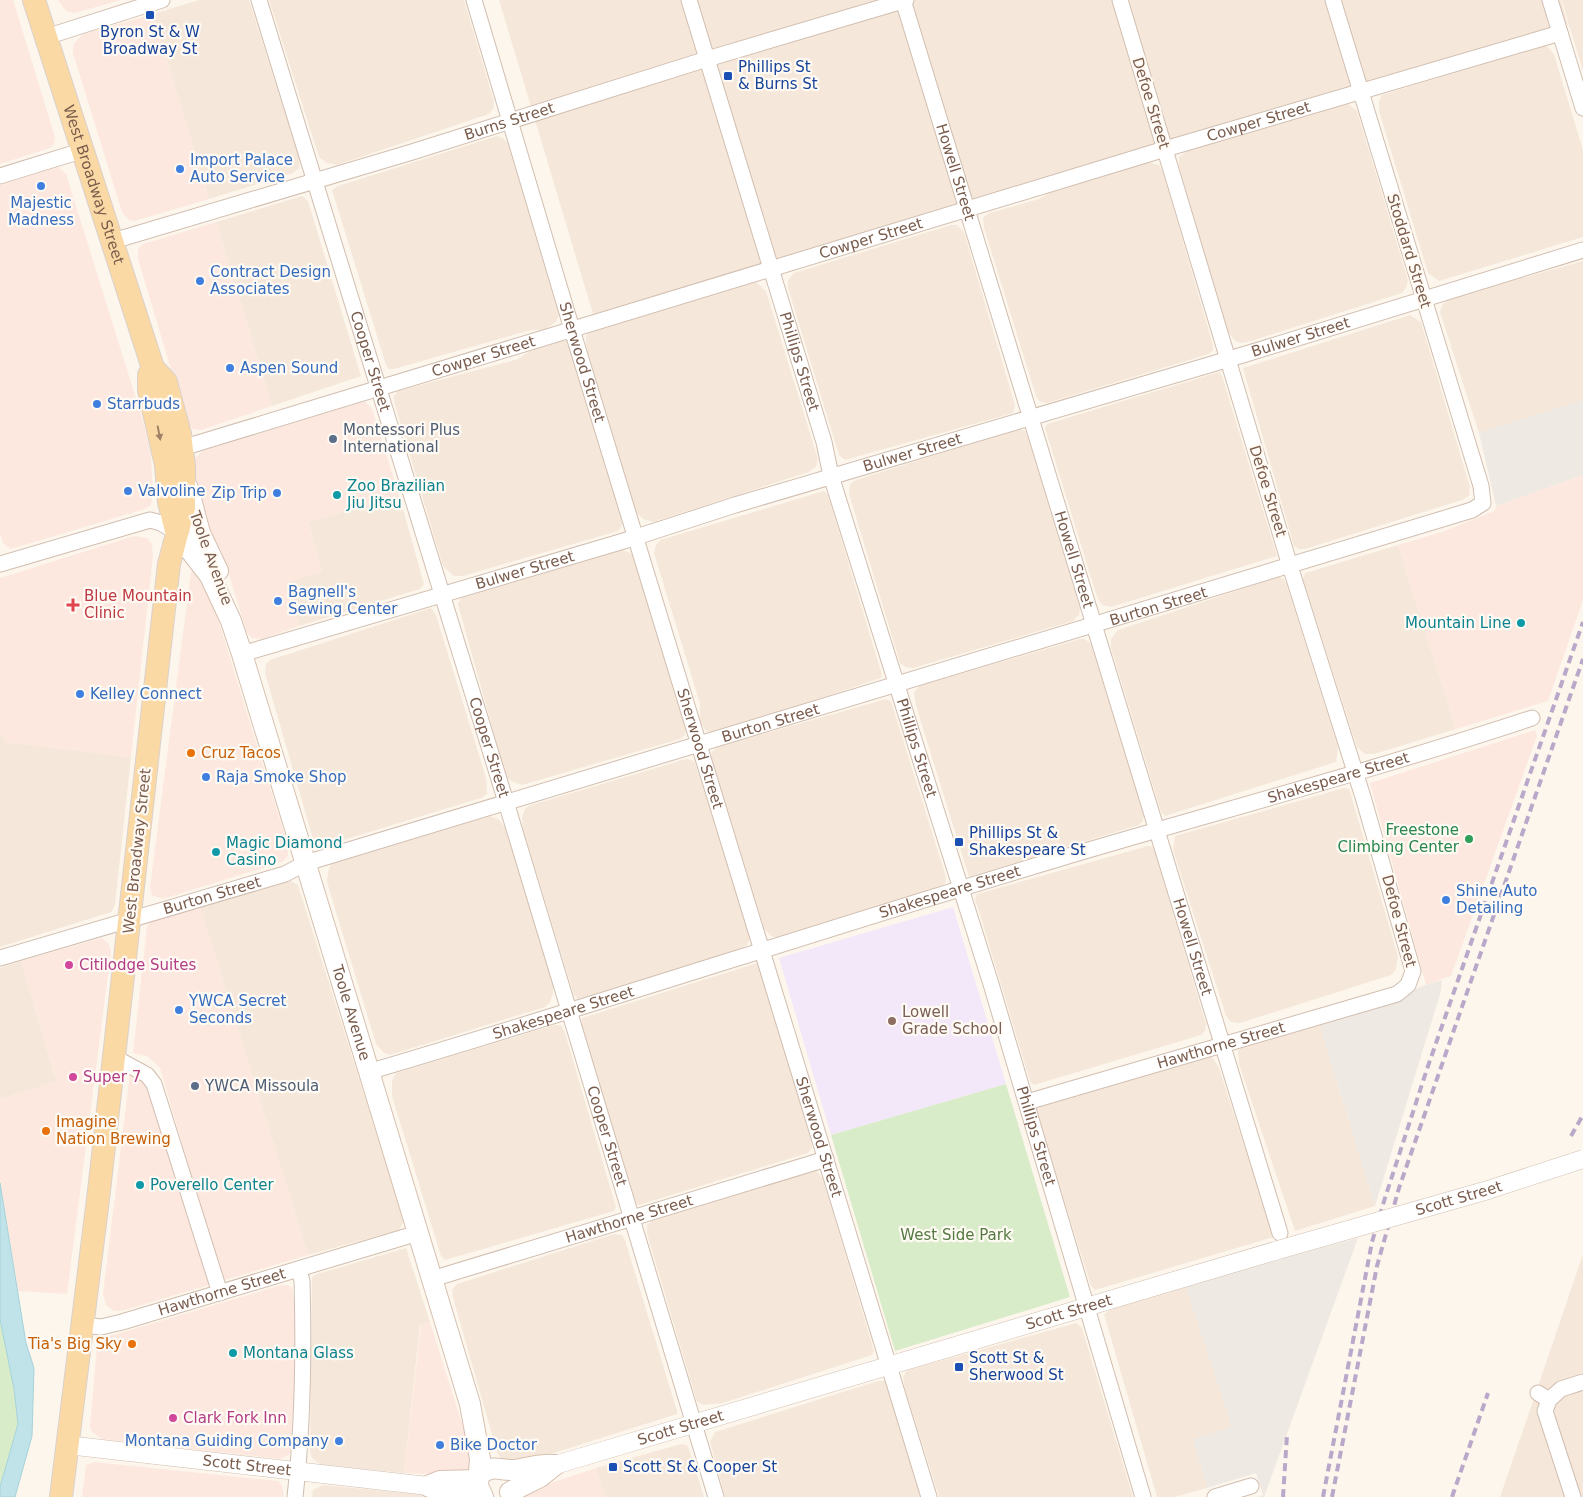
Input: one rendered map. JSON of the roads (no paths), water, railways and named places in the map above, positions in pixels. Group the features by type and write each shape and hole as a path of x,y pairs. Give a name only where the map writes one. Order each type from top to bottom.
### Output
{"main road":[{"name":"West Broadway Street","path":"34,0 153,368 166,382 183,457 184,508 182,521 176,532 169,564 130,919 61,1497"},
{"name":"West Broadway Street","path":"153,368 150,375 149,390 166,465 168,502 176,532"},
{"name":"Toole Avenue","path":"183,457 197,524 217,567 230,606 231,621"},
{"name":"Toole Avenue","path":"176,532 210,576 231,621 242,654 470,1404 480,1459 480,1487"},
{"name":"Toole Avenue","path":"470,1404 510,1478 508,1496"},
{"path":"428,1486 441,1492 480,1487 489,1469 544,1464 556,1465"},
{"path":"508,1496 545,1474 556,1465"}],"street":[{"path":"46,37 162,0"},
{"name":"Cooper Street","path":"259,0 506,802 630,1218 716,1497"},
{"name":"Sherwood Street","path":"474,0 571,328 930,1497"},
{"name":"Phillips Street","path":"689,0 769,268 824,442 831,476 1027,1102 1143,1497"},
{"name":"Burns Street","path":"113,241 904,0"},
{"name":"Howell Street","path":"904,0 1032,417 1279,1242"},
{"name":"Defoe Street","path":"1120,0 1227,359 1412,960 1414,971 1411,981"},
{"name":"Stoddard Street","path":"1333,0 1481,486 1483,503"},
{"path":"1550,0 1583,108"},
{"name":"Cowper Street","path":"183,457 378,387 967,210 1165,148 1360,91 1447,68 1560,33"},
{"path":"0,176 84,150"},
{"name":"Bulwer Street","path":"242,654 636,537 831,476 1227,359 1583,250"},
{"name":"Burton Street","path":"0,958 285,874 306,864 506,802 1290,566 1472,510 1483,503"},
{"path":"0,564 150,520 161,523 176,532"},
{"name":"Shakespeare Street","path":"368,1072 570,1012 762,950 961,889 1532,718"},
{"name":"Hawthorne Street","path":"1027,1102 1397,994 1411,981"},
{"path":"114,1057 147,1075 154,1084 220,1293"},
{"name":"Hawthorne Street","path":"432,1279 826,1159"},
{"name":"Scott Street","path":"556,1465 1086,1307 1279,1242 1488,1190 1583,1160"},
{"name":"Hawthorne Street","path":"83,1325 102,1327 122,1322 418,1233"},
{"path":"295,1497 304,1374 302,1281 298,1270"},
{"path":"1573,1497 1545,1411 1544,1397 1560,1389 1583,1382"},
{"name":"Scott Street","path":"67,1445 428,1486"},
{"path":"1215,1497 1251,1486"}],"water":[{"path":"0,1183 26,1343 34,1368 32,1436 15,1497 0,1497 0,1487 18,1424 14,1389 0,1319"}],"railway":[{"path":"1323,1497 1372,1242 1385,1198 1427,1069 1583,622"},
{"path":"1332,1497 1377,1266 1399,1188 1583,659"},
{"path":"1571,1136 1583,1115"},
{"path":"1452,1497 1488,1393"},
{"path":"1283,1497 1287,1435"}],"place":[{"name":"Byron St & W Broadway St","path":"150,15"},
{"name":"Phillips St & Burns St","path":"728,76"},
{"name":"Import Palace Auto Service","path":"180,169"},
{"name":"Majestic Madness","path":"41,186"},
{"name":"Contract Design Associates","path":"200,281"},
{"name":"Aspen Sound","path":"230,368"},
{"name":"Starrbuds","path":"97,404"},
{"name":"Montessori Plus International","path":"333,439"},
{"name":"Valvoline","path":"128,491"},
{"name":"Zip Trip","path":"277,493"},
{"name":"Zoo Brazilian Jiu Jitsu","path":"337,495"},
{"name":"Bagnell's Sewing Center","path":"278,601"},
{"name":"Blue Mountain Clinic","path":"73,605"},
{"name":"Mountain Line","path":"1521,623"},
{"name":"Kelley Connect","path":"80,694"},
{"name":"Cruz Tacos","path":"191,753"},
{"name":"Raja Smoke Shop","path":"206,777"},
{"name":"Freestone Climbing Center","path":"1469,839"},
{"name":"Phillips St & Shakespeare St","path":"959,842"},
{"name":"Magic Diamond Casino","path":"216,852"},
{"name":"Shine Auto Detailing","path":"1446,900"},
{"name":"Citilodge Suites","path":"69,965"},
{"name":"YWCA Secret Seconds","path":"179,1010"},
{"name":"Lowell Grade School","path":"892,1021"},
{"name":"Super 7","path":"73,1077"},
{"name":"YWCA Missoula","path":"195,1086"},
{"name":"Imagine Nation Brewing","path":"46,1131"},
{"name":"Poverello Center","path":"140,1185"},
{"name":"Tia's Big Sky","path":"132,1344"},
{"name":"Montana Glass","path":"233,1353"},
{"name":"Scott St & Sherwood St","path":"959,1367"},
{"name":"Clark Fork Inn","path":"173,1418"},
{"name":"Montana Guiding Company","path":"339,1441"},
{"name":"Bike Doctor","path":"440,1445"},
{"name":"Scott St & Cooper St","path":"613,1467"}],"park label":[{"name":"West Side Park","path":"956,1235"}]}
